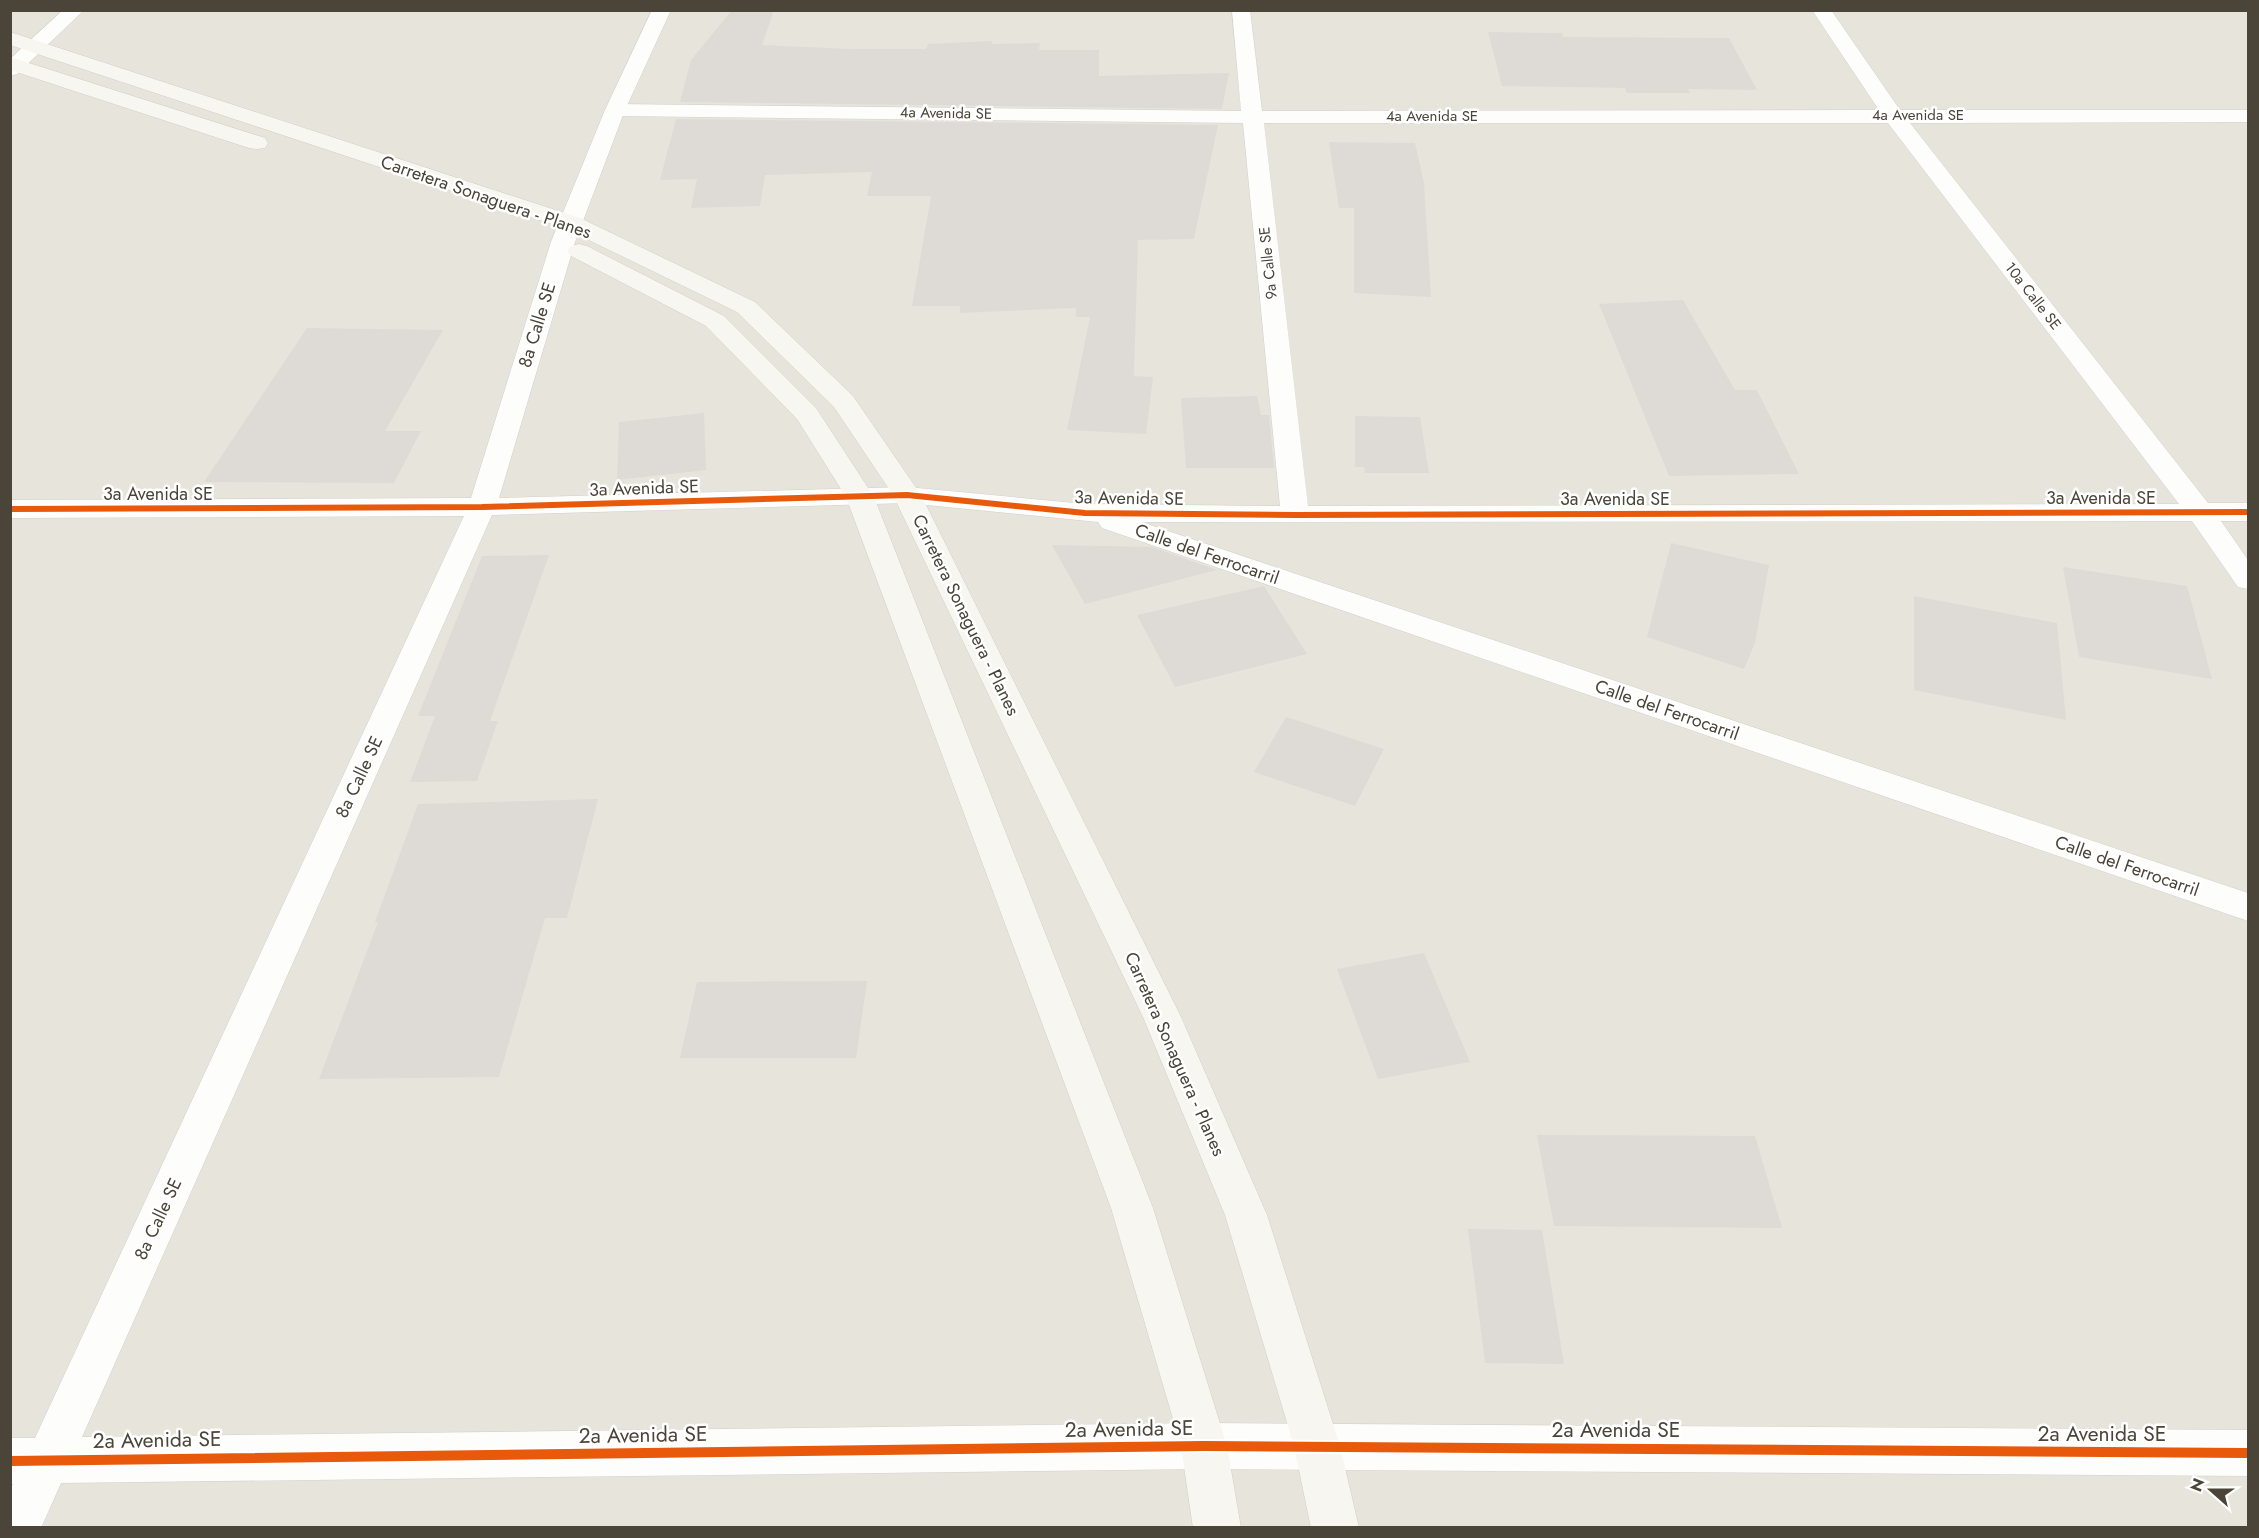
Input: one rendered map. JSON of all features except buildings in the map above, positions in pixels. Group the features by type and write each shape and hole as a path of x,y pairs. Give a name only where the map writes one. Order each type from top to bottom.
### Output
{"main road":[{"name":"Carretera Sonaguera - Planes","path":"17,56 567,232 746,308 844,402 907,495 1162,1017 1246,1215 1317,1446 1335,1527"},
{"name":"Carretera Sonaguera - Planes","path":"567,232 715,321 807,414 860,497 1132,1208 1204,1446 1217,1527"}],"street":[{"path":"17,56 75,10"},
{"name":"8a Calle SE","path":"17,1527 29,1460 482,507 567,232 615,110 662,10"},
{"name":"9a Calle SE","path":"1241,10 1294,515"},
{"name":"10a Calle SE","path":"1821,10 1893,115 2200,512 2248,580"},
{"name":"4a Avenida SE","path":"615,110 1252,117 2248,116"},
{"name":"3a Avenida SE","path":"10,509 482,507 907,495 1085,513 1294,515 2248,512"},
{"name":"Calle del Ferrocarril","path":"1085,513 2248,907"},
{"name":"2a Avenida SE","path":"29,1460 1204,1446 2248,1453"}],"shaded area":[{"path":"11,11 2248,11 2248,1527 11,1527"}],"cycle path":[{"path":"10,509 482,507 907,495 1085,513 1295,515 2248,512"},
{"path":"10,1461 1204,1446 2248,1453"}]}
